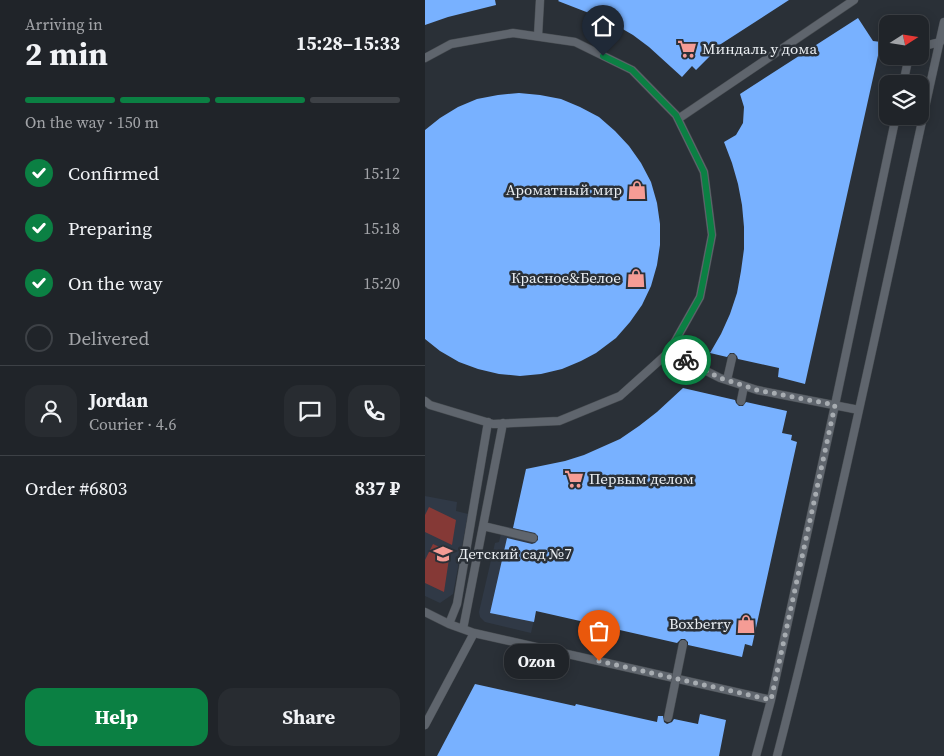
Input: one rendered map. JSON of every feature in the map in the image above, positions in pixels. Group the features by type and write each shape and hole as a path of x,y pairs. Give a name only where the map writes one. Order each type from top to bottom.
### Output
{"lane":[{"path":"538,36 540,0"},
{"path":"678,119 854,0"},
{"path":"777,756 794,691 859,410 944,22"},
{"path":"425,58 451,44 513,33 575,42 632,70 676,115 704,172 712,235 700,297 669,352 620,396 559,421 493,424 430,405 425,401"},
{"path":"929,45 939,42"},
{"path":"756,756 771,700 894,125"},
{"path":"669,352 727,380 757,390 859,410"},
{"path":"727,380 732,358"},
{"path":"741,401 744,386"},
{"path":"449,624 457,604 488,422"},
{"path":"463,629 503,423"},
{"path":"483,526 533,538"},
{"path":"425,612 449,624 474,633 771,700"},
{"path":"425,725 474,633"},
{"path":"668,718 683,644"}],"shaded area":[{"name":"Детский сад №7","path":"425,496 457,502 456,511 468,514 453,594 440,603 425,596"},
{"path":"429,507 456,520 452,545 425,532 425,515"},
{"name":"Детский сад №7","path":"503,526 545,535 498,603 536,611 531,633 485,622 480,617 479,612 495,543 499,542"},
{"path":"433,544 450,552 444,592 425,583 425,560"}],"building":[{"path":"425,0 495,0 496,5 425,25"},
{"path":"559,0 789,0 707,53 710,56 696,70 692,66 682,77 633,35 607,20"},
{"path":"858,18 873,41 879,42 879,51 805,384 778,377 779,368 738,359 734,353 730,353 727,357 710,353 730,314 737,293 744,249 742,205 732,163 724,142 736,135 743,123 744,107 740,94"},
{"path":"519,93 561,99 599,117 615,131 641,163 651,182 660,224 660,245 651,286 642,305 616,338 596,353 562,369 520,376 499,374 459,362 440,351 425,339 425,130 458,107 477,99"},
{"path":"683,388 735,400 739,406 743,406 746,402 787,411 782,433 792,435 791,440 797,442 752,646 745,644 742,657 688,645 685,639 681,639 677,643 536,611 534,622 490,613 507,538 532,544 538,540 538,536 535,533 513,528 526,469 584,455 620,439 657,412"},
{"path":"475,684 657,722 658,716 663,716 664,722 667,724 674,719 698,724 700,714 726,720 719,756 437,756"}],"way so far":[{"path":"599,661 771,700 835,405 757,390 736,384 720,378 686,360"}],"place":[{"name":"Миндаль у дома","path":"687,49"},
{"name":"Ароматный мир","path":"637,190"},
{"name":"Красное&Белое","path":"636,278"},
{"name":"Первым делом","path":"574,479"},
{"name":"Детский сад №7","path":"443,554"},
{"name":"Boxberry","path":"746,624"},
{"name":"Ozon","path":"599,661"}],"route":[{"path":"603,56 632,70 676,115 704,172 712,235 703,282 700,297 669,352 686,360"}]}
